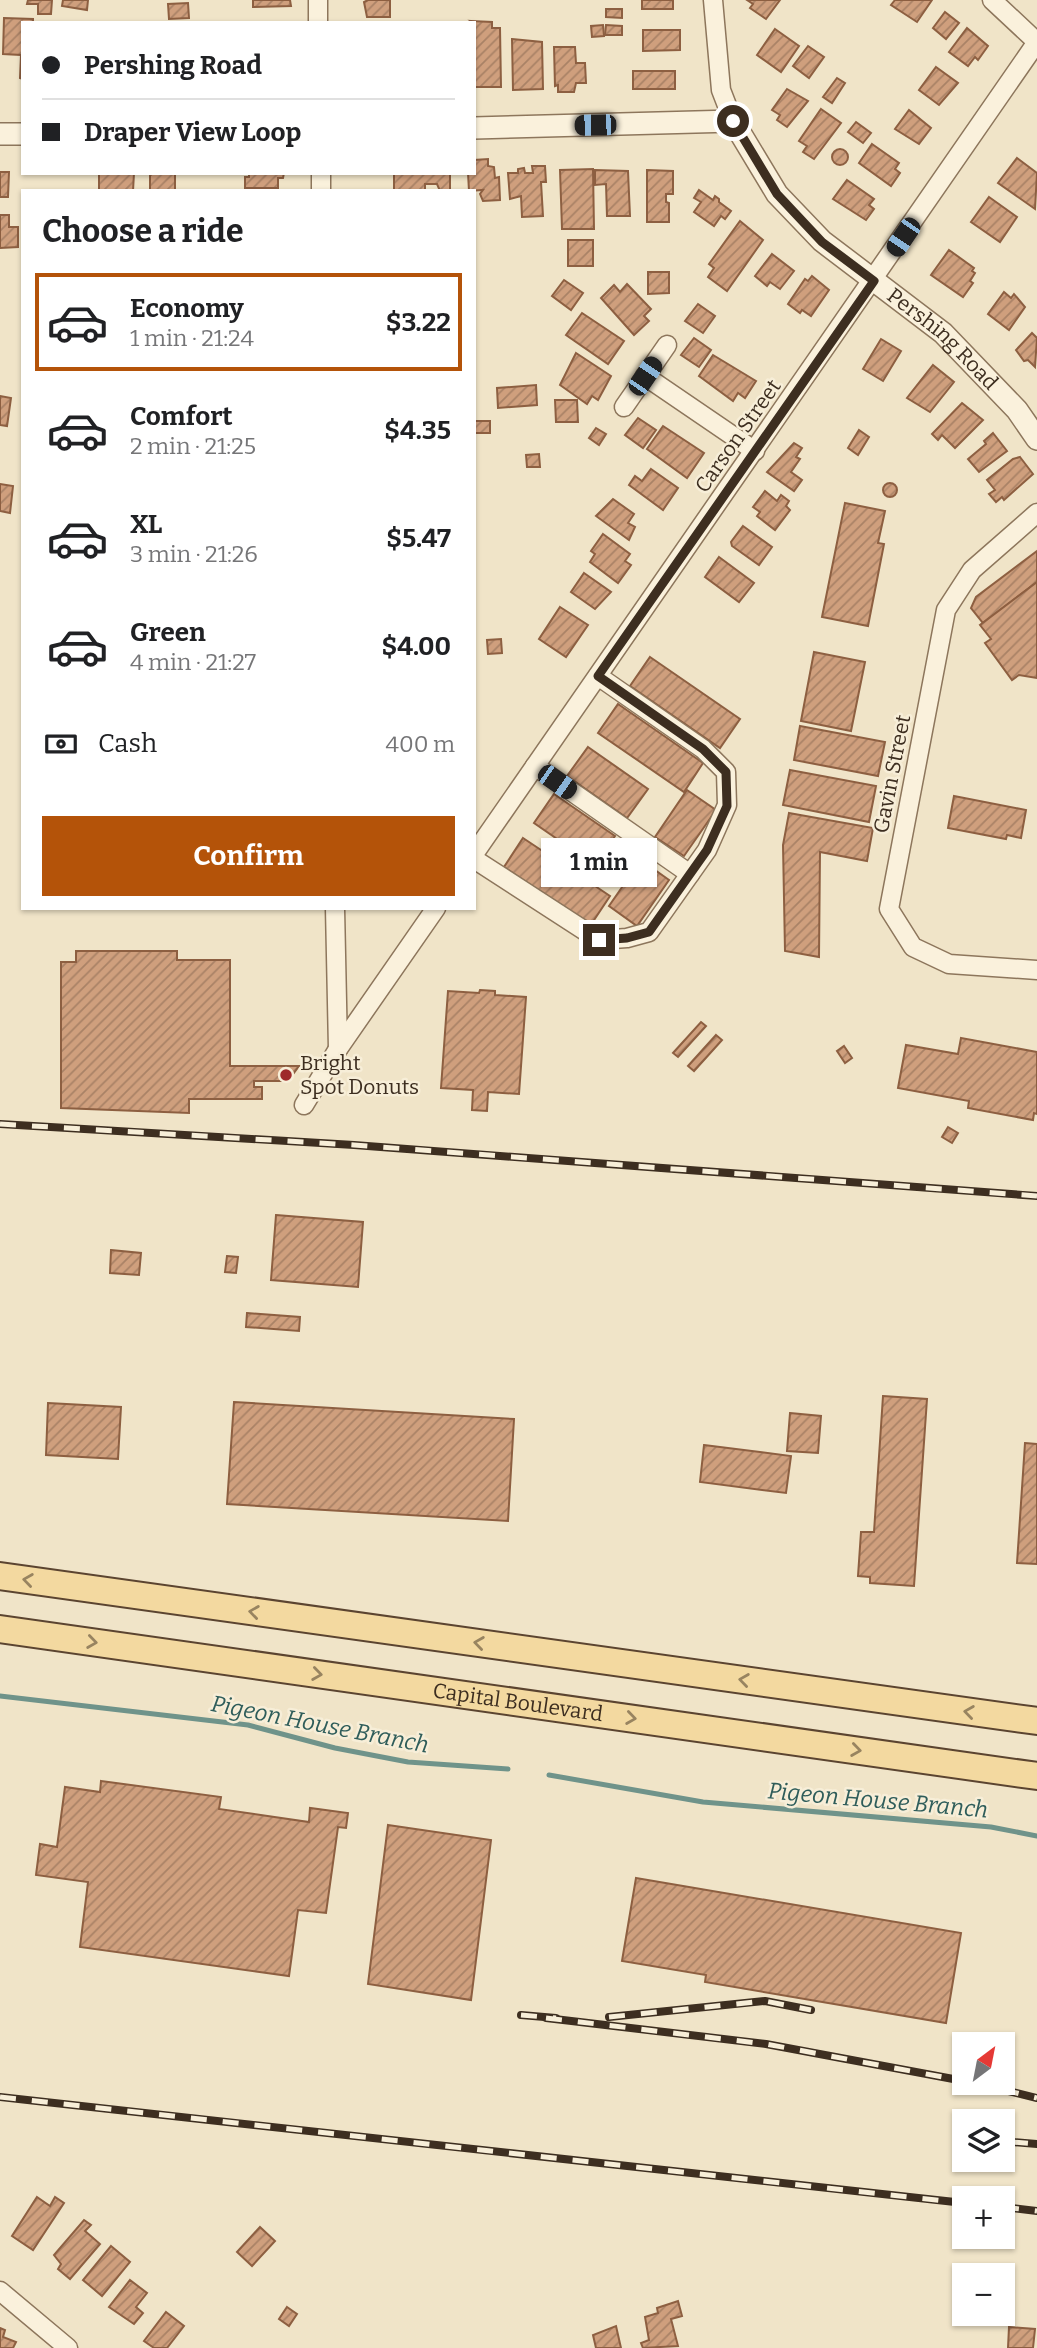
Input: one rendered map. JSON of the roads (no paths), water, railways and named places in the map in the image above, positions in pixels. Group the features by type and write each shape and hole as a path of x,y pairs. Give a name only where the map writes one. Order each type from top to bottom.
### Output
{"main road":[{"path":"0,1576 1037,1721"},
{"name":"Capital Boulevard","path":"0,1629 1037,1776"},
{"path":"996,1770 1037,1786"}],"street":[{"path":"318,0 318,21"},
{"path":"476,128 733,121 721,90 713,0"},
{"path":"992,0 1037,42"},
{"name":"Carson Street","path":"476,851 874,281 1037,42"},
{"name":"Pershing Road","path":"733,121 777,194 822,242 943,333 1017,411 1037,439"},
{"path":"0,134 21,134"},
{"path":"624,407 667,345"},
{"path":"645,376 755,451"},
{"name":"Gavin Street","path":"1037,513 972,570 946,610 890,909 913,947 949,964 1037,970"},
{"path":"476,860 599,940 627,938 649,932 707,850 727,806 726,772 703,749 598,676"},
{"path":"535,766 690,874"},
{"path":"335,910 338,1049"},
{"path":"304,1105 338,1049 435,910"},
{"path":"0,2291 68,2348"}],"waterway":[{"name":"Pigeon House Branch","path":"0,1696 248,1725 335,1748 408,1762 508,1769"},
{"name":"Pigeon House Branch","path":"549,1775 703,1802 991,1827 1037,1836"}],"railway":[{"path":"0,1124 354,1145 1037,1196"},
{"path":"609,2017 765,2001 811,2010"},
{"path":"521,2015 556,2018"},
{"path":"546,2018 766,2044 952,2079"},
{"path":"1015,2093 1037,2098"},
{"path":"0,2097 952,2202"},
{"path":"1015,2142 1037,2144"},
{"path":"1015,2208 1037,2211"}],"place":[{"name":"Bright Spot Donuts","path":"286,1075"}]}
